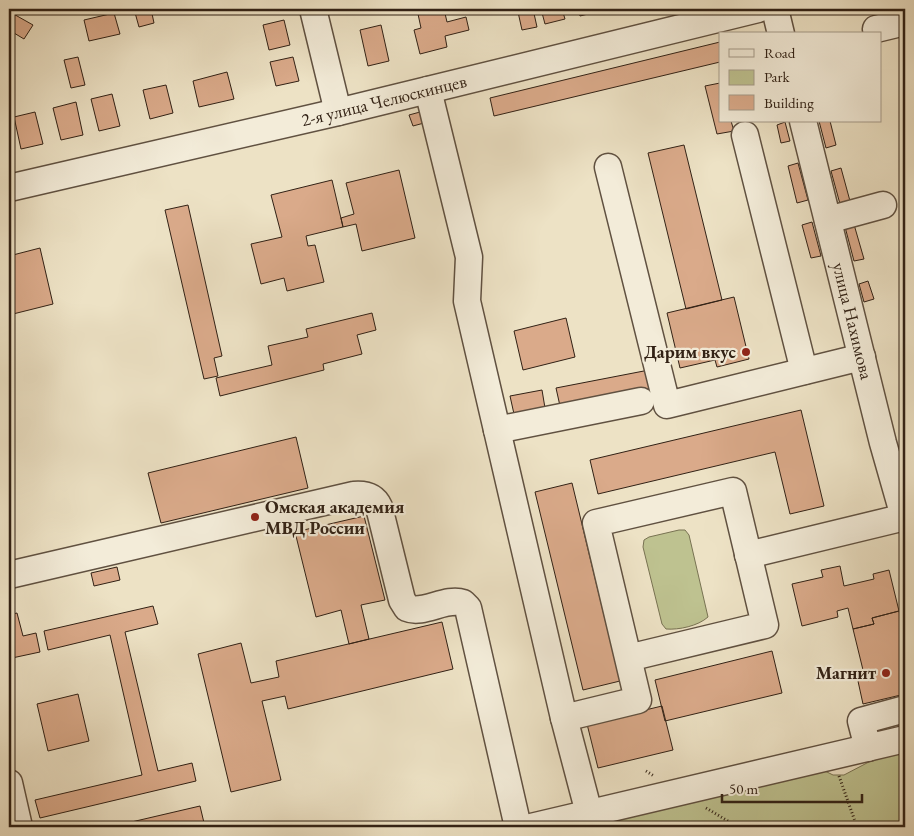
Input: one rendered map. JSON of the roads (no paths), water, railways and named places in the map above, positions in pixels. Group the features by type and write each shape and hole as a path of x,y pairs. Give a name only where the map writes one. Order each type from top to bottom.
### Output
{"street":[{"path":"313,9 338,112"},
{"name":"2-я улица Челюскинцев","path":"9,188 338,112 758,9"},
{"path":"775,9 781,32"},
{"path":"876,29 905,22"},
{"path":"428,90 469,257 467,301 588,814"},
{"name":"улица Нахимова","path":"803,122 862,357 894,441 905,518"},
{"path":"745,135 804,371"},
{"path":"608,167 667,405 862,357"},
{"path":"828,220 883,205"},
{"path":"497,430 642,401"},
{"path":"564,718 638,700 628,658 596,523 733,490 765,625 628,658"},
{"path":"9,575 354,495 373,498 379,507 402,600 407,608 415,610 456,601 463,603 468,608 518,827"},
{"path":"748,556 905,518"},
{"path":"868,748 861,721 905,709"},
{"path":"531,827 905,739"},
{"path":"9,783 19,827"}],"place":[{"name":"Дарим вкус","path":"746,352"},
{"name":"Омская академия МВД России","path":"255,517"},
{"name":"Магнит","path":"886,673"}]}
